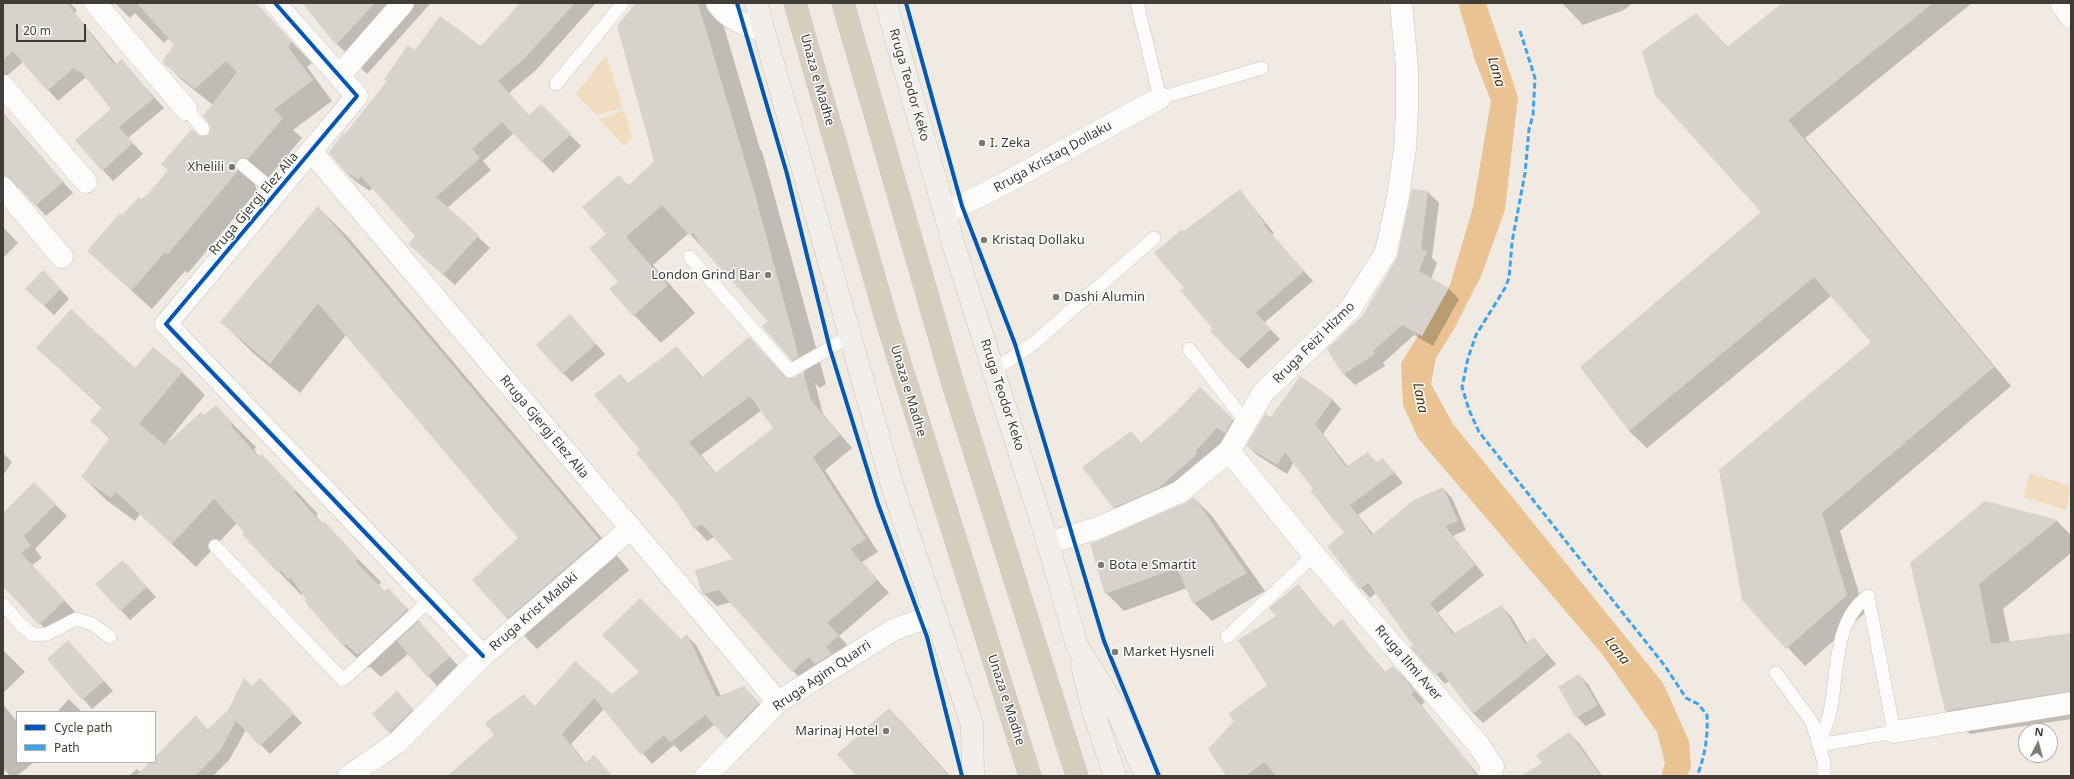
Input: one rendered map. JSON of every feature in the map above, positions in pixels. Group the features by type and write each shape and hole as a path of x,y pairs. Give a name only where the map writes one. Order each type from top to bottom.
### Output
{"highway":[{"name":"Unaza e Madhe","path":"795,3 888,325 1030,776"},
{"path":"843,3 953,384 1077,776"}],"main road":[{"path":"756,3 893,488 934,615 989,776"},
{"name":"Rruga Teodor Keko","path":"886,3 945,213 1048,543 1077,646 1115,707 1146,776"},
{"path":"1077,646 1092,706 1115,776"},
{"path":"972,724 973,776"}],"street":[{"path":"95,3 186,109"},
{"path":"275,3 339,76 403,3"},
{"path":"718,3 720,8 744,26 764,30"},
{"name":"Rruga Feizi Hizmo","path":"1048,543 1098,528 1180,492 1229,451 1263,393 1351,308 1386,252 1398,197 1406,126 1407,68 1401,3"},
{"path":"2061,3 2071,17"},
{"name":"Rruga Gjergj Elez Alia","path":"339,76 357,96 166,324 430,600"},
{"path":"3,86 86,182"},
{"name":"Rruga Kristaq Dollaku","path":"945,213 994,189 1160,98"},
{"name":"Rruga Gjergj Elez Alia","path":"311,151 778,702"},
{"path":"3,188 62,257"},
{"name":"Rruga Ilmi Aver","path":"1229,451 1314,554 1478,744 1493,767 1489,776"},
{"name":"Rruga Krist Maloki","path":"349,776 398,742 483,656 631,528"},
{"path":"430,600 483,656"},
{"name":"Rruga Agim Quarri","path":"706,776 778,702 893,630 934,615"},
{"path":"1894,732 2071,703"}],"lane":[{"path":"556,84 623,3"},
{"path":"1137,3 1160,98"},
{"name":"Rruga Kristaq Dollaku","path":"1160,98 1262,68"},
{"path":"186,109 203,129"},
{"path":"243,165 276,193"},
{"path":"994,370 1034,343 1154,238"},
{"path":"690,257 790,371 830,349 850,335"},
{"path":"1189,349 1246,422"},
{"path":"215,546 343,680 430,600"},
{"path":"1227,637 1314,554"},
{"path":"1868,596 1894,732 1819,745 1830,714 1834,675 1845,626 1857,604 1868,596"},
{"path":"3,604 18,622 34,635 47,634 76,619 92,624 110,637"},
{"path":"1776,673 1812,722 1824,762 1824,776"}],"shaded area":[{"path":"606,55 623,108 596,115 576,94"},
{"path":"624,111 632,137 624,146 599,119"},
{"path":"2030,473 2071,486 2066,510 2023,497"}],"water":[{"name":"Lana","path":"1458,3 1486,3 1518,97 1505,210 1481,276 1454,329 1436,358 1431,384 1453,424 1663,683 1689,741 1691,767 1687,776 1661,776 1665,763 1657,732 1602,654 1418,438 1403,405 1401,363 1450,285 1473,207 1491,101 1475,60"}],"building":[{"path":"3,3 67,3 115,65 122,59 154,98 119,127 133,143 102,171 75,140 111,109 80,71 78,72 74,68 47,91 13,51 3,60"},
{"path":"137,3 256,3 292,42 288,47 313,80 274,110 283,118 248,159 244,157 237,160 235,164 238,171 168,254 165,252 132,290 87,251 120,213 122,215 139,197 143,200 168,170 161,164 192,129 200,136 208,135 211,127 203,116 237,72 226,61 195,89 162,62 174,45"},
{"path":"302,3 375,3 336,45"},
{"path":"520,3 575,3 524,59 498,81 529,115 541,104 571,134 541,162 502,122 472,149 480,158 436,197 479,235 443,275 408,244 415,236 361,176 358,180 344,170 329,153 343,133 345,134 387,81 384,79 408,45 415,50 440,16 481,46"},
{"path":"636,3 698,3 754,191 799,357 792,361 762,326 768,321 701,247 694,233 689,235 662,205 626,237 668,285 633,316 609,289 618,282 589,248 606,234 582,207 619,175 628,186 654,161 617,26"},
{"path":"1782,3 1933,3 1788,120 1994,367 1822,513 1847,595 1786,649 1742,600 1719,470 1871,342 1814,277 1629,431 1580,367 1761,212 1655,95 1642,51 1696,13 1727,47"},
{"path":"3,114 63,182 35,206 12,180 3,175"},
{"path":"1240,189 1265,224 1264,225 1304,271 1256,313 1271,329 1238,360 1210,331 1213,329 1180,290 1184,288 1154,253 1182,229 1184,231"},
{"path":"1412,189 1428,191 1421,249 1427,251 1419,271 1449,288 1422,336 1402,325 1373,351 1375,354 1343,375 1327,349 1363,315 1397,258"},
{"path":"318,206 599,539 507,619 472,580 518,538 318,303 270,364 220,322"},
{"path":"43,270 61,289 44,306 25,289"},
{"path":"71,309 135,368 153,347 183,371 139,424 165,445 201,412 204,415 216,405 233,423 231,426 259,457 262,454 296,491 294,492 321,523 325,522 358,558 356,562 385,591 388,588 408,609 362,652 357,654 346,644 343,646 305,602 306,599 291,578 288,579 281,571 277,572 242,534 244,532 214,499 172,544 116,492 111,498 81,477 110,437 90,421 102,407 36,348"},
{"path":"570,314 596,344 562,374 536,345"},
{"path":"749,337 787,378 794,378 803,372 811,400 840,435 813,457 866,539 850,549 877,580 827,623 839,635 826,647 832,654 815,664 809,657 792,672 719,590 702,593 695,570 733,559 702,524 694,529 678,504 636,453 640,450 594,395 620,374 628,383 677,346 701,378","holes":["750,396 773,428 715,473 689,442"]},
{"path":"1300,376 1333,399 1315,424 1346,467 1368,452 1376,463 1383,458 1394,473 1350,505 1372,535 1412,501 1443,487 1458,521 1445,526 1475,565 1430,603 1453,634 1502,605 1525,644 1534,637 1547,654 1473,714 1441,671 1435,675 1410,647 1413,645 1368,583 1360,589 1327,546 1344,533 1310,490 1313,489 1285,452 1277,465 1246,446 1265,414 1271,417"},
{"path":"1200,387 1233,419 1225,433 1217,428 1195,452 1197,454 1159,488 1113,508 1082,467 1131,431 1141,443 1178,410"},
{"path":"34,482 56,504 24,536 31,546 21,553 65,600 39,625 3,586 3,513"},
{"path":"1194,497 1247,573 1193,604 1177,568 1105,594 1090,544 1185,503"},
{"path":"1985,501 2058,520 1979,584 1991,644 2071,633 2071,691 1945,711 1910,563"},
{"path":"123,560 147,587 120,611 95,584"},
{"path":"1298,584 1332,627 1342,619 1384,672 1393,666 1415,691 1411,694 1461,753 1477,776 1276,776 1265,762 1245,776 1226,776 1208,749 1234,721 1228,714 1267,685 1238,640 1276,616 1269,608"},
{"path":"640,598 681,639 687,634 717,697 744,686 759,703 726,738 705,715 670,743 664,735 641,755 594,698 562,734 585,763 594,755 612,776 447,776 494,735 485,723 524,694 534,707 575,661 612,694 639,672 602,635"},
{"path":"419,621 450,657 427,677 397,641"},
{"path":"68,640 104,681 82,700 47,659"},
{"path":"1579,674 1598,705 1576,718 1558,687"},
{"path":"244,678 252,686 260,678 294,713 260,746 236,721 220,751 195,776 136,776 149,763 156,763 156,756 196,715 207,730 228,710"},
{"path":"397,691 413,709 389,733 372,714"},
{"name":"Marinaj Hotel","path":"889,708 949,776 856,776 837,754"},
{"path":"1569,732 1601,776 1521,776 1542,763 1536,755"}],"marked path":[{"path":"1520,31 1535,78 1533,115 1529,129 1525,173 1512,242 1509,278 1505,288 1476,335 1468,358 1462,387 1469,410 1479,432 1665,666 1686,698 1698,704 1707,715 1705,746 1697,776"}],"cycle path":[{"path":"275,3 357,96 166,324 483,656"},
{"path":"737,3 787,174 830,349 878,504 927,637 962,776"},
{"path":"906,3 962,206 1015,344 1104,641 1159,776"}],"place":[{"name":"I. Zeka","path":"982,143"},
{"name":"Xhelili","path":"232,167"},
{"name":"Kristaq Dollaku","path":"984,240"},
{"name":"London Grind Bar","path":"768,275"},
{"name":"Dashi Alumin","path":"1056,297"},
{"name":"Bota e Smartit","path":"1101,565"},
{"name":"Market Hysneli","path":"1115,652"},
{"name":"Marinaj Hotel","path":"886,731"}]}
